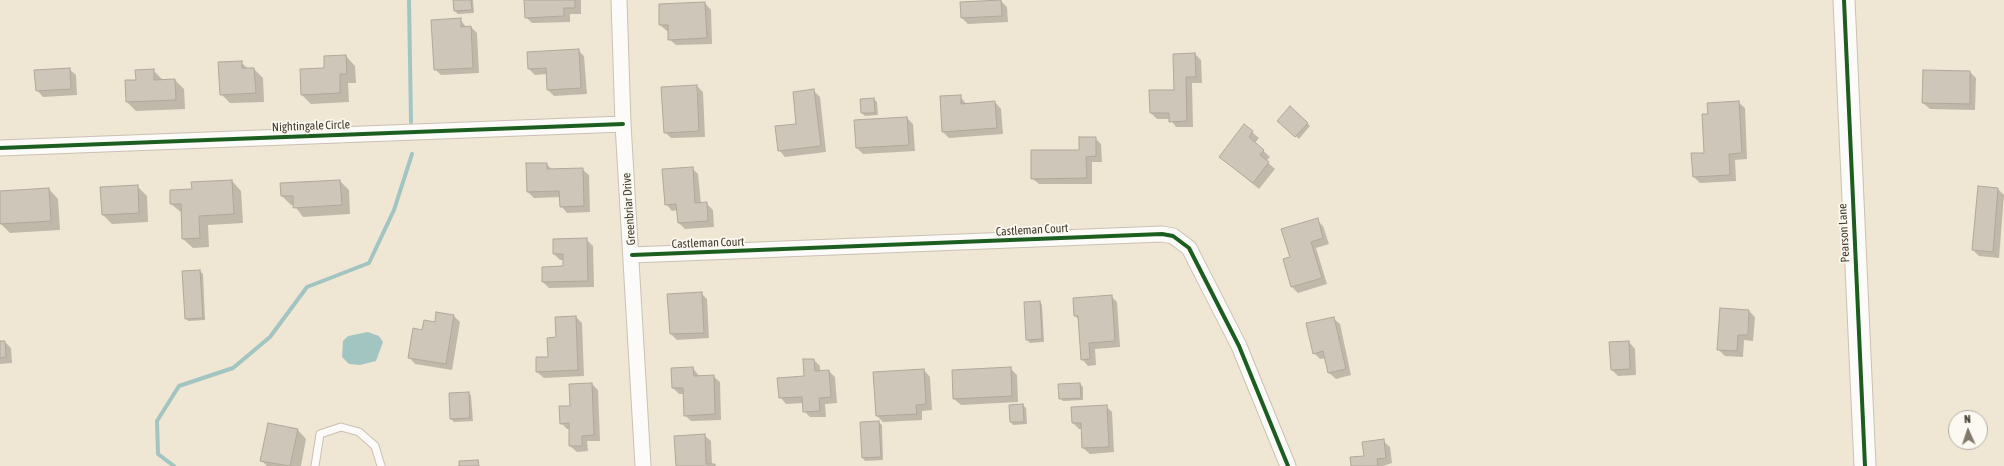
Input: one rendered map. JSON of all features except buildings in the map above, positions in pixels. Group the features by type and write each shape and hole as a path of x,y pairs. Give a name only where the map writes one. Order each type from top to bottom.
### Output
{"street":[{"name":"Greenbriar Drive","path":"619,0 623,124 632,255 642,466"},
{"name":"Pearson Lane","path":"1844,0 1865,466"},
{"name":"Nightingale Circle","path":"0,148 623,124"},
{"name":"Castleman Court","path":"632,255 1162,234 1173,236 1189,248 1236,339 1288,466"}],"lane":[{"path":"315,466 320,434 341,427 359,432 375,446 382,466"}],"water":[{"path":"368,332 379,336 383,342 376,361 360,365 349,364 342,357 343,341 348,336"}],"waterway":[{"path":"409,0 411,122"},
{"path":"174,466 158,454 157,421 179,386 233,368 270,337 307,287 369,263 394,210 412,154"}],"cycle path":[{"path":"1844,0 1865,466"},
{"path":"0,148 623,124"},
{"path":"632,255 1162,234 1173,236 1189,248 1239,346 1288,466"}]}
